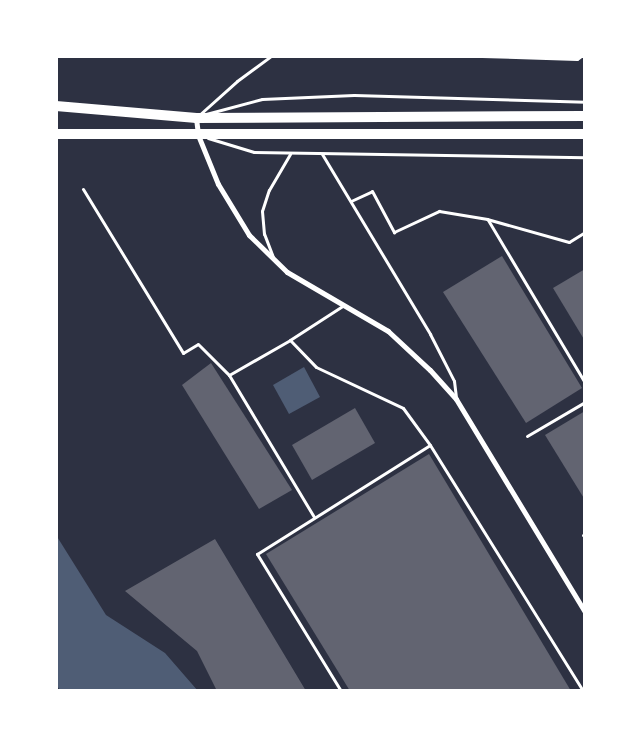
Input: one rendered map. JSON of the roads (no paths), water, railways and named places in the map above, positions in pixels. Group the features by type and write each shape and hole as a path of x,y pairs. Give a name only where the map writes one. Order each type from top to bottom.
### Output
{"main road":[{"path":"56,106 196,118 585,116"},
{"path":"56,134 585,134"}],"street":[{"path":"196,118 198,135 218,184 249,235 274,262 388,331 456,399 585,612"}],"lane":[{"path":"196,118 237,80 271,56"},
{"path":"482,56 577,59 581,56"},
{"path":"196,118 234,104 262,99 354,95 585,102"},
{"path":"198,135 254,152 585,157"},
{"path":"274,262 264,234 262,211 269,190 290,154"},
{"path":"322,154 430,334 454,381 456,399"},
{"path":"83,189 183,353 198,344 229,375 314,516"},
{"path":"351,201 372,191 394,232 439,211 487,219 569,242 585,232"},
{"path":"487,219 585,383"},
{"path":"229,375 290,340 344,305"},
{"path":"290,340 316,367 403,408 430,445 583,691"},
{"path":"527,436 585,402"},
{"path":"341,691 257,554 314,516 430,445"}],"water":[{"path":"304,367 320,397 289,414 273,385"},
{"path":"56,535 106,615 165,653 198,691 61,691 56,685"}]}
